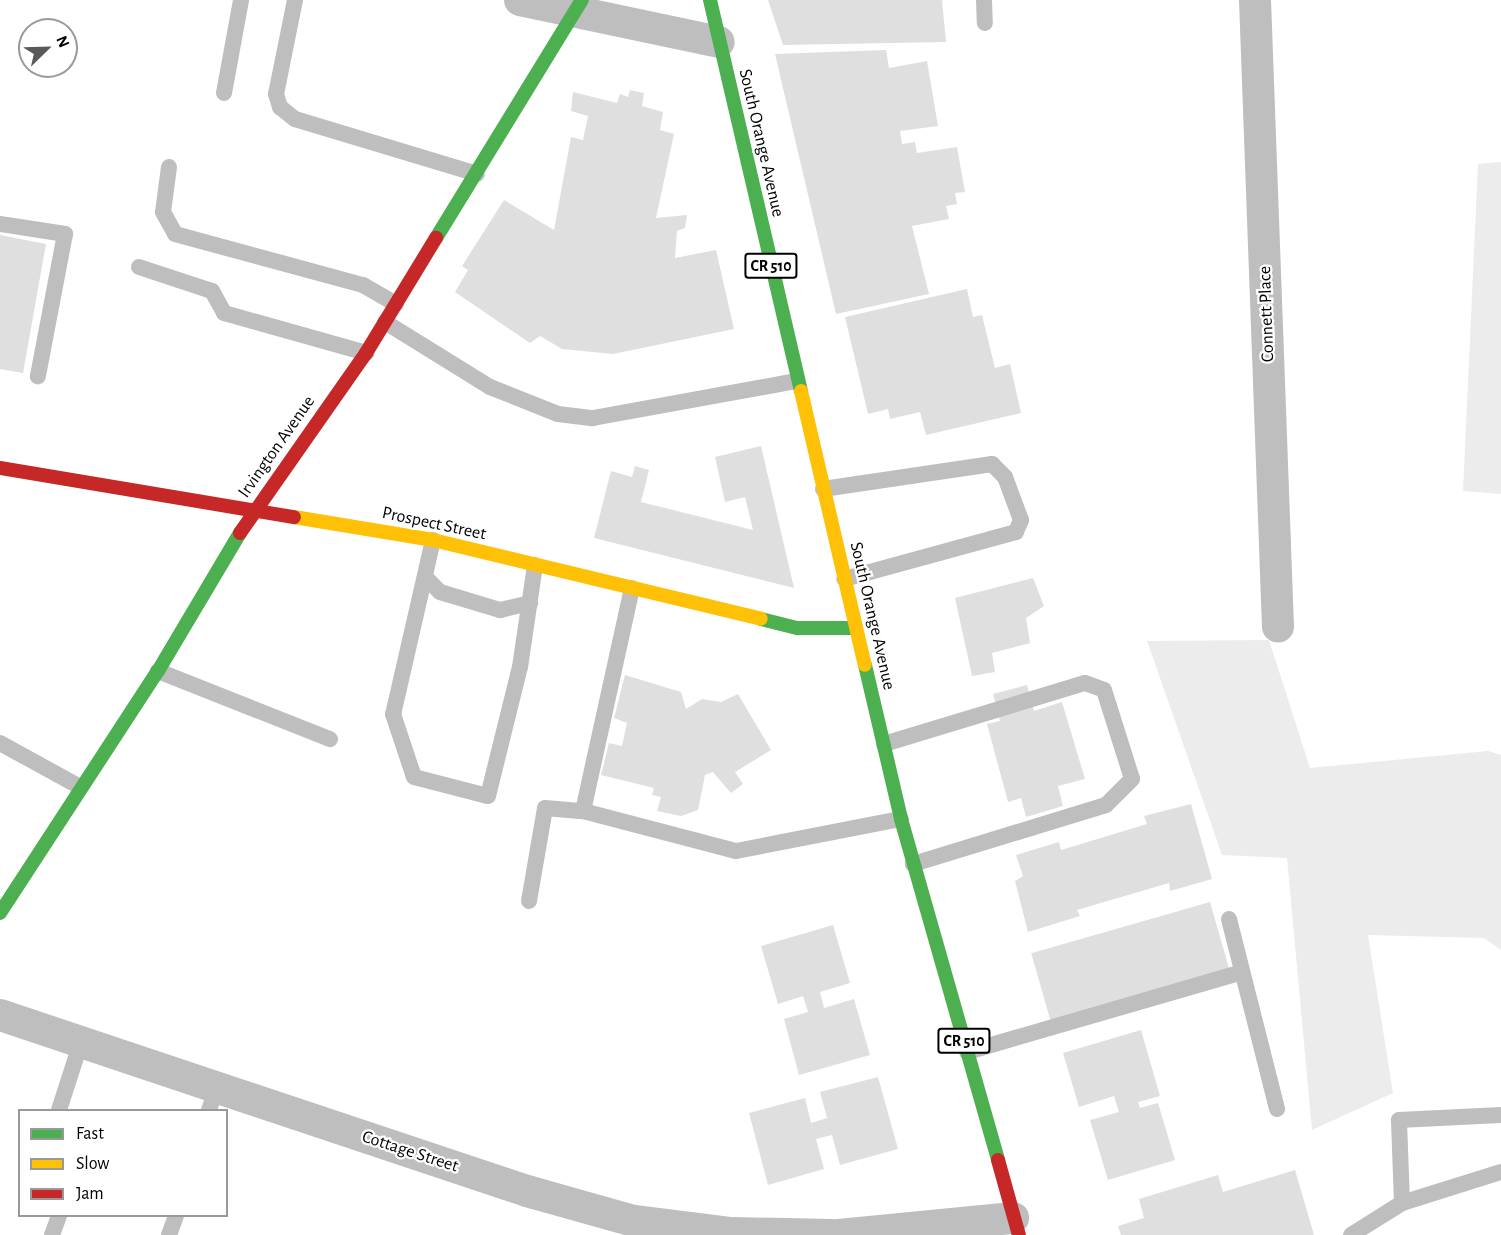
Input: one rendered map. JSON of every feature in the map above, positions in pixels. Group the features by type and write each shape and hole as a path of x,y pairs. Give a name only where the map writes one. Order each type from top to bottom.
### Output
{"main road":[{"name":"South Orange Avenue","path":"710,0 797,381 901,819 1016,1226"},
{"name":"Irvington Avenue","path":"3,901 158,671 255,508 366,353 578,6"},
{"name":"Prospect Street","path":"0,468 255,508 433,540 818,632 856,628"}],"street":[{"path":"520,0 578,6 719,42"},
{"name":"Connett Place","path":"1255,0 1278,627"},
{"name":"Cottage Street","path":"0,1015 81,1042 213,1099 654,1229 741,1234 831,1235"},
{"path":"839,1235 1016,1226"}],"lane":[{"path":"224,93 241,0"},
{"path":"295,0 276,94 280,108 295,118 477,174"},
{"path":"984,0 985,22"},
{"path":"169,167 163,212 175,234 363,285 396,304"},
{"path":"0,224 65,234 38,376"},
{"path":"139,267 212,291 224,313 366,353"},
{"path":"385,322 490,387 558,414 593,418 797,381"},
{"path":"823,489 992,464 1005,477 1021,520 1016,532 844,579"},
{"path":"433,540 393,714 414,777 488,796 530,603 535,566"},
{"path":"424,578 440,592 500,610 530,603"},
{"path":"583,811 632,588"},
{"path":"158,671 330,739"},
{"path":"884,744 1085,683 1104,690 1132,779 1106,805 913,864"},
{"path":"0,743 80,787"},
{"path":"529,900 545,808 583,811 736,851 901,819"},
{"path":"1229,919 1277,1108"},
{"path":"968,1052 1242,972"},
{"path":"59,1109 81,1042"},
{"path":"1402,1203 1399,1120 1501,1115"},
{"path":"1351,1235 1402,1203 1501,1172"},
{"path":"52,1235 58,1217"},
{"path":"169,1235 175,1217"}],"shaded area":[{"path":"1501,162 1501,494 1463,491 1478,164"},
{"path":"1269,640 1310,768 1488,751 1501,755 1501,950 1484,938 1368,935 1393,1093 1312,1130 1287,858 1222,855 1147,641"}],"building":[{"path":"768,0 942,0 946,42 783,45"},
{"path":"886,50 889,68 927,61 938,126 900,131 902,144 915,142 917,153 957,147 965,192 955,193 957,204 946,206 949,219 912,226 929,294 836,314 775,54"},
{"path":"630,90 644,93 642,106 663,112 660,130 674,134 656,218 687,215 685,228 677,231 675,258 716,250 734,329 613,354 562,349 540,336 530,343 455,292 468,270 462,266 504,200 554,230 571,137 583,140 588,116 571,111 573,92 617,103 620,94 628,97"},
{"path":"0,235 46,244 23,373 0,369"},
{"path":"967,289 973,317 982,315 995,368 1010,364 1021,413 926,435 920,412 890,419 888,409 868,414 845,317"},
{"path":"761,446 794,588 594,538 611,471 632,477 635,466 649,470 641,502 753,530 745,497 725,502 715,457"},
{"path":"1033,578 1044,606 1026,618 1030,643 992,653 995,672 972,676 955,598"},
{"path":"625,675 681,692 686,709 702,699 721,702 738,694 771,750 735,772 743,784 731,793 713,772 705,775 698,810 681,816 657,811 661,797 652,795 654,788 601,775 609,743 622,746 627,723 614,718"},
{"path":"1027,685 1034,711 1062,702 1085,779 1058,786 1063,806 1026,817 1021,798 1008,802 987,724 1000,721 993,694"},
{"path":"1191,804 1212,879 1170,891 1169,883 1077,910 1080,916 1028,932 1015,881 1023,876 1016,855 1059,842 1061,850 1147,824 1144,816"},
{"path":"1210,902 1229,969 1050,1021 1031,953"},
{"path":"833,925 850,983 820,992 824,1008 854,999 870,1055 799,1075 784,1019 808,1012 803,996 778,1004 761,946"},
{"path":"1141,1030 1160,1096 1138,1102 1140,1108 1158,1103 1175,1160 1108,1180 1090,1120 1119,1112 1114,1096 1079,1107 1063,1053"},
{"path":"878,1077 898,1149 840,1165 832,1135 816,1139 824,1169 768,1185 749,1113 805,1098 811,1123 827,1118 820,1092"},
{"path":"1295,1170 1314,1235 1121,1235 1118,1226 1144,1218 1139,1199 1218,1175 1223,1192"}],"traffic: fast":[{"path":"436,238 582,0"},
{"path":"710,0 801,391"},
{"path":"0,913 158,671 240,533"},
{"path":"761,619 798,628 856,628"},
{"path":"865,665 901,819 998,1160"}],"traffic: slow":[{"path":"801,391 865,665"},
{"path":"294,517 433,540 761,619"}],"traffic: jam":[{"path":"240,533 366,353 436,238"},
{"path":"0,468 294,517"},
{"path":"998,1160 1019,1235"}]}
